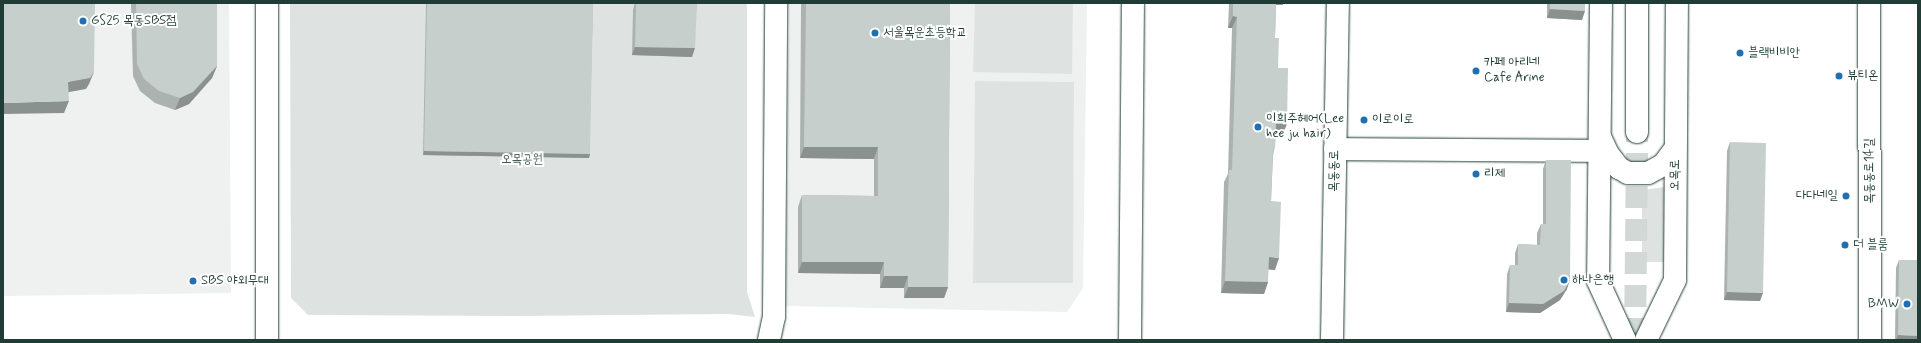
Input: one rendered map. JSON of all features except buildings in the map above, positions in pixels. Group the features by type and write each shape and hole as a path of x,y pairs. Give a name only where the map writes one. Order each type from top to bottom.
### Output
{"street":[{"path":"267,3 267,340"},
{"path":"769,340 774,317 776,3"},
{"path":"1130,340 1133,3"},
{"name":"목동동로","path":"1332,340 1338,3"},
{"path":"1601,3 1598,281 1625,340"},
{"path":"1636,132 1638,3"},
{"name":"오목로","path":"1646,340 1675,280 1677,3"},
{"name":"목동동로14길","path":"1869,3 1870,340"},
{"path":"1335,149 1600,143"},
{"path":"1600,143 1619,168 1628,173 1648,173 1663,165 1676,148"}],"shaded area":[{"path":"3,3 229,3 231,293 3,296"},
{"path":"789,3 1087,3 1083,288 1067,312 786,306"}],"green space":[{"name":"오목공원","path":"290,3 747,3 747,292 755,317 728,314 518,316 308,315 291,298"},
{"path":"975,3 1073,3 1072,74 973,72"},
{"path":"975,81 1074,82 1073,283 973,283"},
{"path":"1672,186 1671,262 1642,262 1642,190"}],"tunnel":[{"path":"1635,340 1637,132"}],"place":[{"name":"GS25 목동SBS점","path":"83,21"},
{"name":"서울목운초등학교","path":"875,33"},
{"name":"블랙비비안","path":"1740,53"},
{"name":"카페 아리네 Cafe Arine","path":"1476,71"},
{"name":"뷰티온","path":"1839,76"},
{"name":"이로이로","path":"1364,120"},
{"name":"이희주헤어(Lee hee ju hair)","path":"1258,127"},
{"name":"리제","path":"1476,174"},
{"name":"다다네일","path":"1846,196"},
{"name":"더 블룸","path":"1845,245"},
{"name":"하나은행","path":"1564,280"},
{"name":"SBS 야외무대","path":"193,281"},
{"name":"BMW","path":"1907,304"}]}
